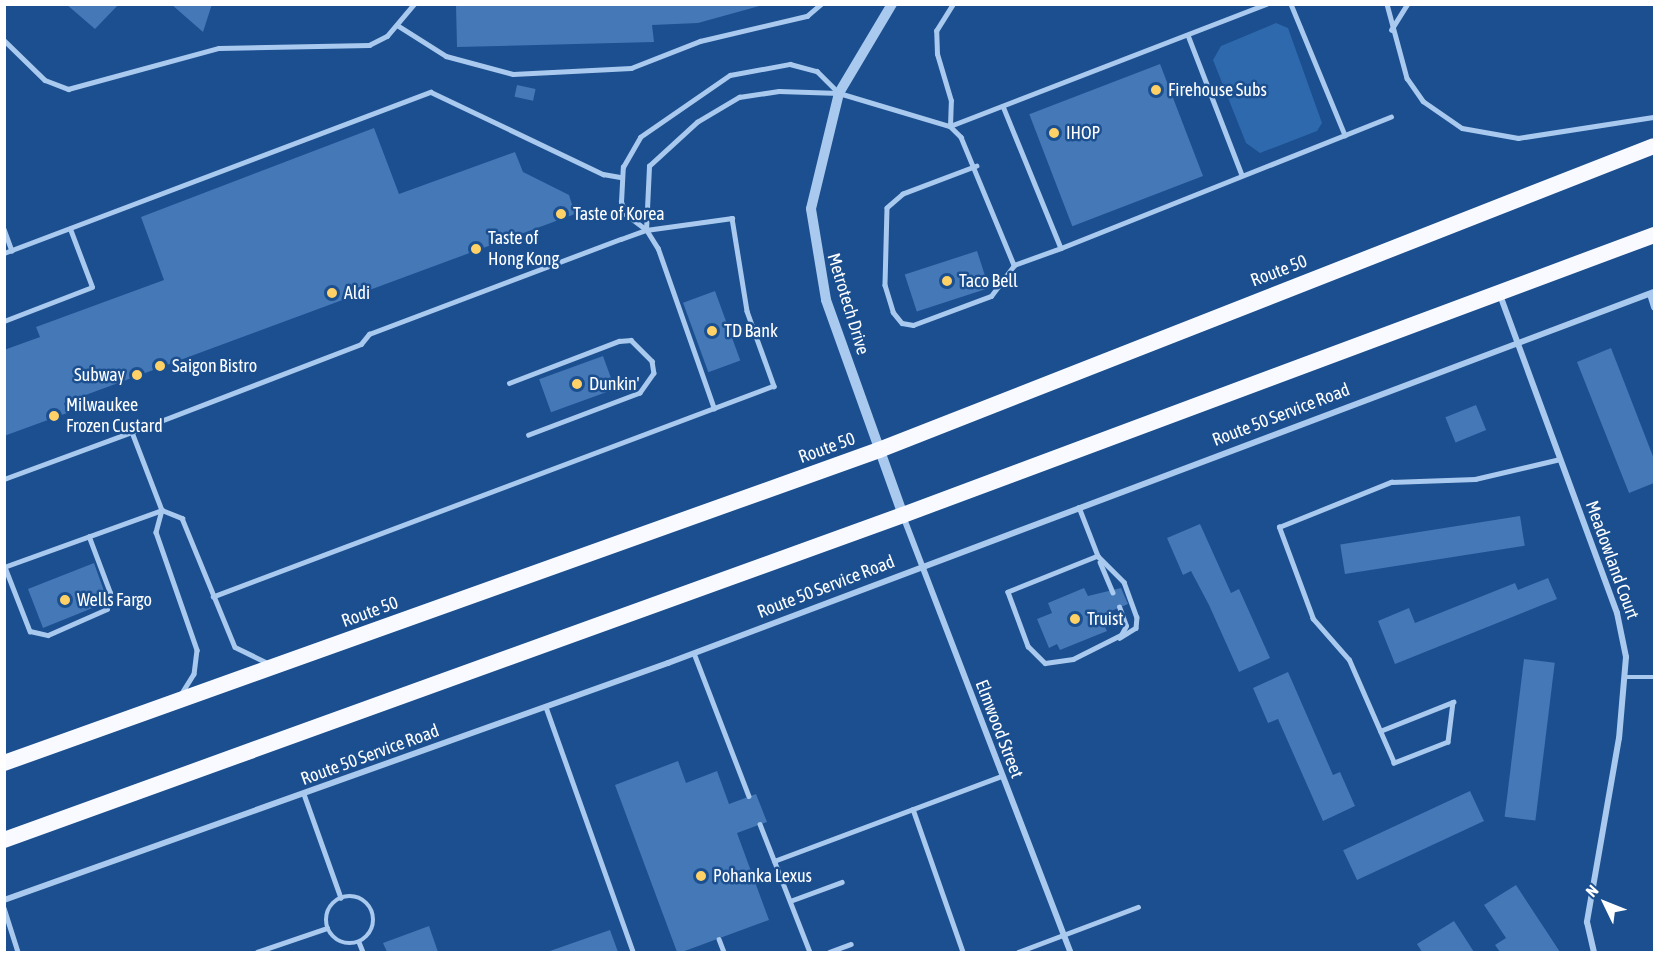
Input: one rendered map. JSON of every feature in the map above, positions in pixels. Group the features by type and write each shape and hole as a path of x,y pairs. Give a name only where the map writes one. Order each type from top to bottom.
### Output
{"highway":[{"name":"Route 50","path":"4,763 879,450 1654,146"},
{"path":"4,840 903,515 1654,235"}],"street":[{"name":"Metrotech Drive","path":"892,4 839,93 816,175 813,239 826,300 903,515"},
{"path":"1652,293 1654,307"},
{"name":"Route 50 Service Road","path":"4,900 694,653 1516,342 1652,293"},
{"name":"Meadowland Court","path":"1500,294 1617,613 1627,678 1587,922 1594,952"},
{"name":"Elmwood Street","path":"903,515 1070,952"}],"lane":[{"path":"4,40 45,80 68,89 219,48 369,45 397,25 414,4"},
{"path":"397,25 446,56 513,74 619,69 700,41 807,16 821,4"},
{"path":"950,126 951,101 937,54 936,31 953,4"},
{"path":"950,126 1266,4"},
{"path":"1291,4 1345,135"},
{"path":"1387,4 1391,30 1407,78 1423,101 1462,128 1518,138 1654,117"},
{"path":"1391,30 1407,4"},
{"path":"1188,35 1242,175"},
{"path":"714,409 658,249 646,230 626,215 620,177 640,136 730,75 790,64 817,71 839,93"},
{"path":"646,230 650,166 697,122 740,97 779,91 839,93 950,126 970,149 1014,265"},
{"path":"4,253 431,92 603,174 620,177"},
{"path":"1003,106 1061,248"},
{"path":"977,166 903,194 887,208 885,285 893,312 902,322 913,325 991,296 1014,265 1391,117"},
{"path":"4,479 361,344 369,334 417,315 646,230 732,218 747,311 774,386 213,597"},
{"path":"4,229 12,250"},
{"path":"4,321 92,288 70,229"},
{"path":"508,383 619,341 631,340 652,361 654,373 640,393 529,435"},
{"path":"132,432 162,510 156,532 197,650 194,674 176,702"},
{"path":"1380,730 1453,702 1448,742 1394,763 1349,660 1313,620 1279,527 1391,482 1475,479 1560,459"},
{"path":"1078,507 1113,592"},
{"path":"89,537 110,593 107,609 48,635 36,635 27,627 5,567 162,510 182,518 235,647 276,666"},
{"path":"1098,556 1124,582 1137,617 1133,632 1073,659 1045,663 1028,646 1008,592 1098,556"},
{"path":"1115,640 1126,626 1119,608"},
{"path":"694,653 749,796"},
{"path":"1627,678 1654,678"},
{"path":"546,707 633,952"},
{"path":"774,861 1001,776"},
{"path":"304,794 341,898"},
{"path":"913,809 963,952"},
{"path":"760,824 810,952"},
{"path":"790,901 842,882"},
{"path":"357,897 370,908 373,925 359,942 339,941 327,928 327,913 341,898 357,897"},
{"path":"1018,952 1064,937 1138,907"},
{"path":"4,908 18,952"},
{"path":"257,952 327,928"},
{"path":"719,939 724,952"},
{"path":"359,942 363,952"},
{"path":"829,952 851,944"}],"shaded area":[{"path":"1276,23 1288,28 1322,123 1317,131 1260,153 1246,143 1213,60 1221,46"}],"building":[{"path":"66,4 119,4 95,29"},
{"path":"171,4 212,4 203,32"},
{"path":"456,5 763,5 698,23 652,25 654,42 457,47"},
{"path":"1160,64 1203,176 1072,226 1029,114"},
{"path":"517,85 536,89 533,101 515,97"},
{"path":"374,128 399,194 515,152 523,172 569,195 575,214 64,403 67,413 4,436 4,350 40,337 36,327 164,280 141,217"},
{"name":"Taco Bell","path":"977,251 989,288 917,312 905,274"},
{"name":"TD Bank","path":"715,291 740,361 708,372 683,303"},
{"path":"1611,348 1654,459 1654,483 1629,493 1577,362"},
{"name":"Dunkin'","path":"603,356 615,389 551,412 539,379"},
{"path":"1476,405 1486,430 1456,442 1445,417"},
{"path":"1520,516 1525,546 1345,574 1340,544"},
{"path":"1200,524 1231,593 1239,589 1270,658 1239,672 1191,571 1183,575 1167,538"},
{"name":"Wells Fargo","path":"94,563 104,591 96,594 100,605 43,628 28,589"},
{"path":"1548,578 1557,599 1395,664 1378,621 1409,608 1415,623 1515,583 1518,590"},
{"name":"Truist","path":"1084,588 1088,596 1121,588 1128,604 1111,611 1114,618 1103,623 1107,631 1060,650 1057,644 1049,648 1037,619 1052,613 1048,603"},
{"path":"1524,659 1555,663 1535,821 1505,817"},
{"path":"1288,672 1333,775 1340,772 1355,806 1323,821 1278,719 1268,723 1253,688"},
{"name":"Pohanka Lexus","path":"678,761 686,783 717,771 729,804 756,794 767,822 737,833 769,920 682,952 677,952 615,785"},
{"path":"1470,791 1484,821 1357,880 1343,850"},
{"path":"1516,885 1560,952 1500,952 1495,945 1506,938 1484,905"},
{"path":"1454,921 1474,952 1422,952 1417,944"},
{"path":"429,926 438,952 387,952 383,943"},
{"path":"610,930 618,952 547,952"}],"place":[{"name":"Firehouse Subs","path":"1156,90"},
{"name":"IHOP","path":"1054,133"},
{"name":"Taste of Korea","path":"561,214"},
{"name":"Taste of Hong Kong","path":"476,249"},
{"name":"Taco Bell","path":"947,281"},
{"name":"Aldi","path":"332,293"},
{"name":"TD Bank","path":"712,331"},
{"name":"Saigon Bistro","path":"160,366"},
{"name":"Subway","path":"137,375"},
{"name":"Dunkin'","path":"577,384"},
{"name":"Milwaukee Frozen Custard","path":"54,416"},
{"name":"Wells Fargo","path":"65,600"},
{"name":"Truist","path":"1075,619"},
{"name":"Pohanka Lexus","path":"701,876"}]}
